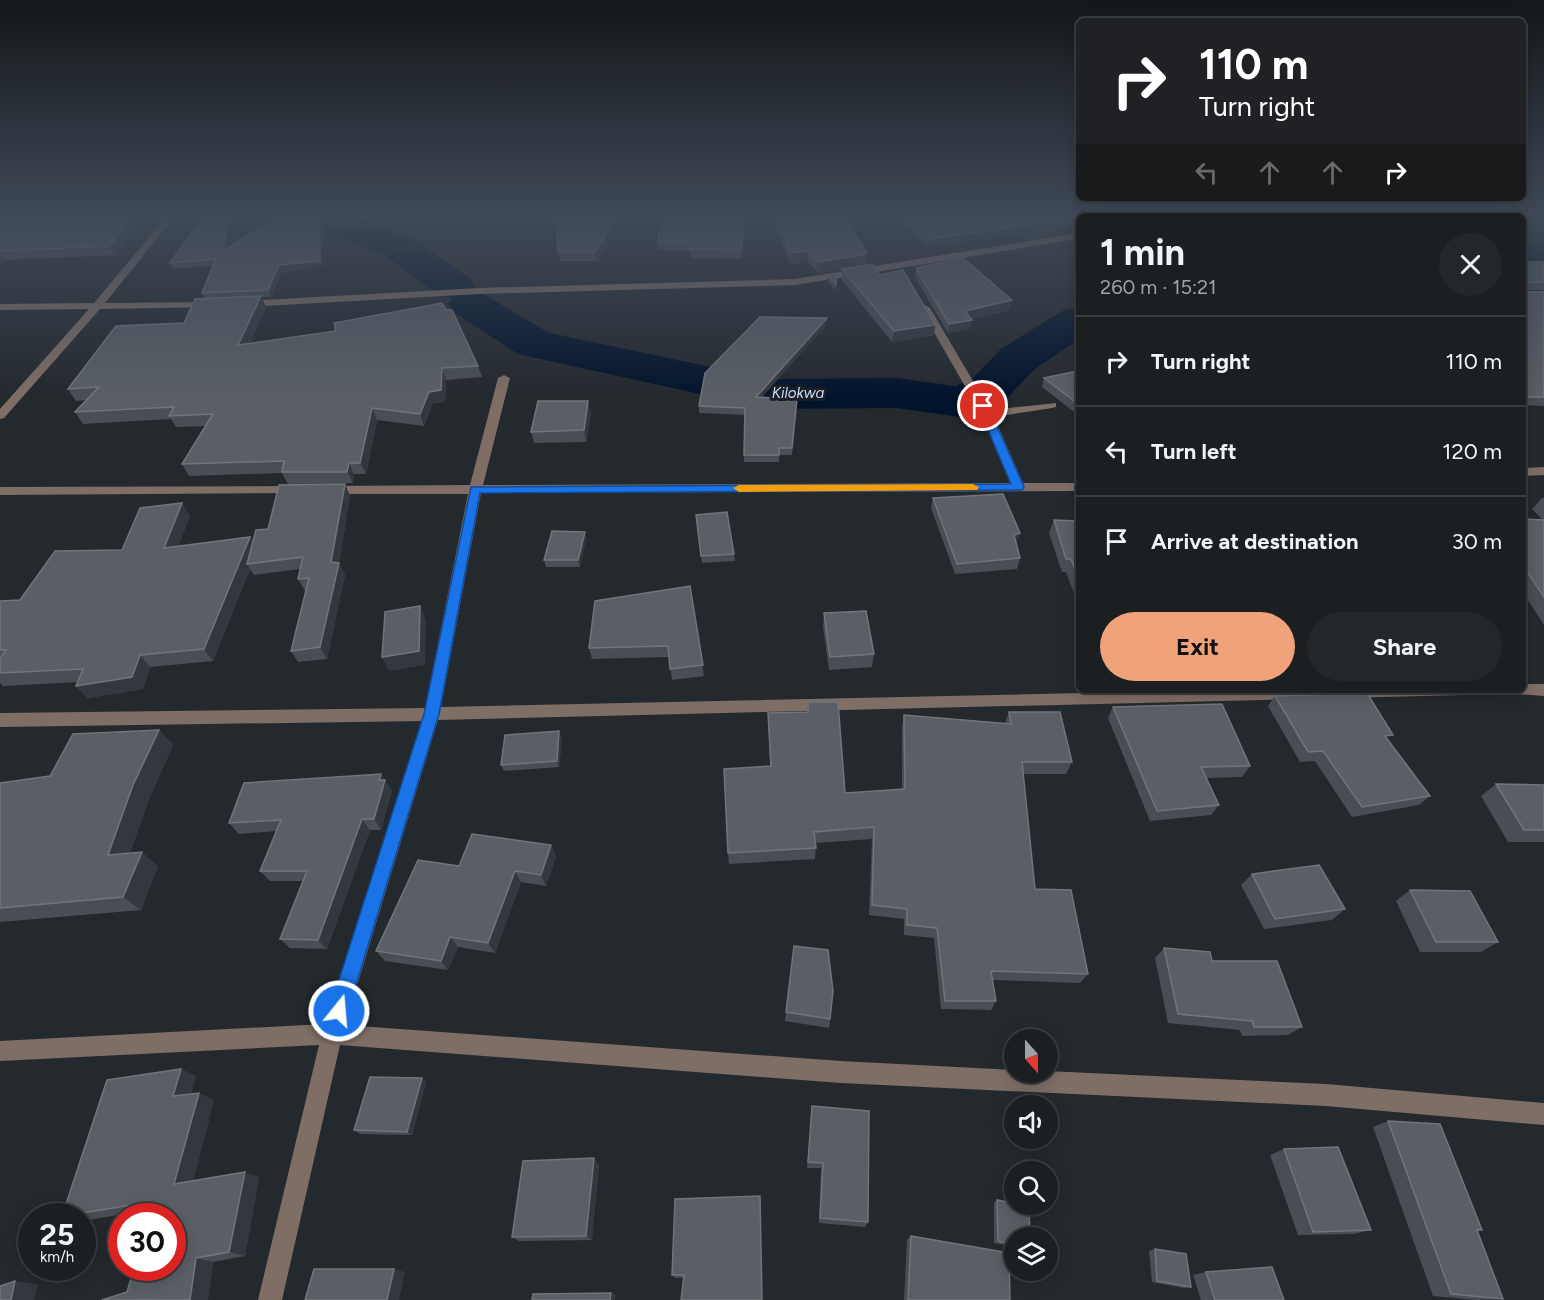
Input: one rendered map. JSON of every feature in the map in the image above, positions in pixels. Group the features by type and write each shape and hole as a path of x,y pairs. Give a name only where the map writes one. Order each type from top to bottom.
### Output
{"street":[{"path":"0,416 121,277"},
{"path":"231,304 479,291 795,282 826,277"},
{"path":"917,294 985,410 1018,487"},
{"path":"0,307 220,304"},
{"path":"270,1300 332,1034 432,714 475,489 504,378"},
{"path":"985,410 1052,405"},
{"path":"1526,472 1544,471"},
{"path":"0,491 1076,487"},
{"path":"1526,690 1544,690"},
{"path":"0,720 432,714 1364,693"},
{"path":"0,1051 332,1034 841,1072 1326,1095 1544,1114"}],"building":[{"path":"209,277 274,277 268,290 202,293"},
{"path":"829,277 836,277 836,284"},
{"path":"848,277 907,277 935,325 894,331"},
{"path":"921,277 985,277 1012,300 965,311 972,320 949,324"},
{"path":"1526,277 1544,277 1544,282 1528,282 1526,290"},
{"path":"1526,290 1544,292 1544,397 1526,397"},
{"path":"261,296 238,345 336,331 334,323 442,303 446,310 452,310 478,366 442,368 441,390 429,392 420,414 372,408 360,463 349,463 347,472 282,472 284,461 182,464 213,414 169,416 174,407 75,412 99,387 68,389 116,326 184,323 195,299"},
{"path":"760,317 827,318 756,397 797,399 792,448 779,448 779,455 744,455 745,408 699,406 705,373"},
{"path":"1076,371 1076,402 1044,378"},
{"path":"538,401 588,401 584,430 531,432"},
{"path":"345,484 331,562 339,563 320,647 291,651 309,578 298,579 303,557 247,564 256,530 268,529 279,485"},
{"path":"1003,494 1020,533 1014,535 1020,558 957,564 933,498"},
{"path":"182,503 164,548 250,537 204,649 140,655 132,677 76,686 83,669 0,673 0,658 6,650 0,650 0,601 20,600 55,551 122,550 140,508"},
{"path":"727,512 734,554 701,556 696,515"},
{"path":"1526,519 1544,520 1544,597 1526,570"},
{"path":"1054,520 1076,521 1076,573 1071,559 1066,559"},
{"path":"552,531 585,532 578,560 544,560"},
{"path":"690,586 703,665 670,669 668,646 589,648 595,601"},
{"path":"420,606 419,651 382,657 385,612"},
{"path":"866,611 874,654 830,657 824,613"},
{"path":"1367,693 1393,735 1385,736 1430,796 1362,807 1323,751 1308,752 1275,696"},
{"path":"808,702 838,702 845,793 905,789 904,715 1011,724 1009,712 1060,712 1072,762 1022,762 1035,889 1071,890 1088,974 991,971 996,1001 945,1001 937,928 907,925 907,909 872,905 874,827 814,832 816,848 728,853 724,769 771,766 768,713 808,712"},
{"path":"1222,704 1250,766 1201,767 1219,805 1157,811 1113,707"},
{"path":"159,730 133,785 108,855 142,852 123,897 0,908 0,783 50,776 73,734"},
{"path":"559,731 557,761 501,765 505,735"},
{"path":"381,774 379,780 385,780 374,819 362,819 318,940 280,939 307,871 260,871 281,820 229,823 244,783"},
{"path":"1496,784 1544,785 1544,830 1524,830"},
{"path":"472,834 551,845 541,875 515,871 488,943 450,937 441,961 376,951 418,860 459,866"},
{"path":"1319,865 1345,909 1275,919 1252,874"},
{"path":"1410,890 1470,891 1498,942 1436,942"},
{"path":"794,946 828,950 833,991 830,1019 786,1012"},
{"path":"1164,948 1210,952 1212,961 1277,961 1302,1027 1254,1027 1252,1021 1178,1014"},
{"path":"181,1069 173,1096 199,1093 174,1184 245,1172 229,1252 196,1258 190,1300 102,1300 127,1292 130,1281 186,1281 186,1203 108,1203 108,1209 96,1211 96,1203 66,1203 107,1080"},
{"path":"370,1077 422,1078 407,1132 354,1130"},
{"path":"812,1106 869,1111 868,1222 820,1218 823,1163 808,1162"},
{"path":"1388,1121 1440,1124 1482,1230 1477,1230 1503,1299 1451,1294"},
{"path":"1338,1147 1371,1230 1313,1232 1284,1149"},
{"path":"594,1158 586,1236 512,1237 523,1161"},
{"path":"760,1196 762,1300 681,1300 684,1275 672,1275 675,1199"},
{"path":"997,1200 1004,1201 1004,1215 1029,1215 1030,1227 1004,1227 1004,1242 998,1241"},
{"path":"911,1236 1004,1252 1004,1281 1010,1281 1010,1300 908,1300"},
{"path":"1155,1249 1186,1254 1191,1287 1157,1281"},
{"path":"1272,1267 1284,1300 1215,1300 1206,1272"},
{"path":"314,1269 394,1269 387,1300 305,1300"},
{"path":"15,1281 11,1300 0,1300 0,1286"},
{"path":"611,1293 610,1300 532,1300 533,1294"}],"waterway":[{"name":"Kilokwa","path":"441,277 454,286"},
{"name":"Kilokwa","path":"470,304 534,344 769,394 897,393 960,402 988,390 1018,359 1076,321"}],"slow traffic":[{"path":"739,488 973,487"}],"route":[{"path":"339,1011 432,714 475,489 1018,487 983,406"}]}
